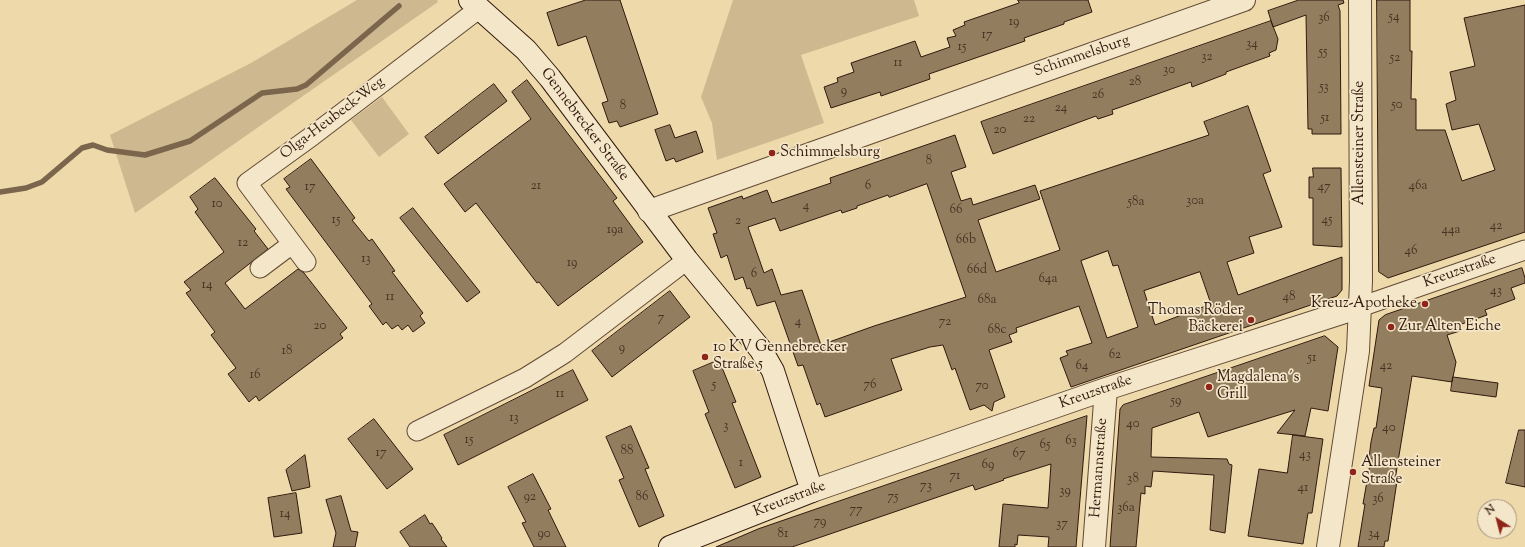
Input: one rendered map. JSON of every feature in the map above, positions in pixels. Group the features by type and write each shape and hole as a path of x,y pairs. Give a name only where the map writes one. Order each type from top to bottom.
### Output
{"street":[{"name":"Schimmelsburg","path":"649,211 1244,0"},
{"name":"Allensteiner Straße","path":"1328,547 1358,351 1360,307 1360,0"},
{"name":"Gennebrecker Straße","path":"475,4 526,50 550,78 687,260 761,350 773,371 812,491"},
{"name":"Olga-Heubeck-Weg","path":"306,262 246,183 312,136 475,4"},
{"path":"260,268 292,244"},
{"name":"Kreuzstraße","path":"670,547 812,491 1106,389 1360,307 1525,250"},
{"path":"417,431 532,374 565,353 687,260"},
{"name":"Hermannstraße","path":"1094,547 1106,389"}],"shaded area":[{"path":"357,0 437,0 438,2 135,213 110,135 251,63"},
{"path":"733,0 914,0 919,16 801,55 824,123 717,160 712,123 701,97"},
{"path":"382,97 409,134 379,157 351,120"}],"building":[{"path":"586,0 620,0 658,114 620,127 617,121 609,123 602,103 608,101 586,36 558,46 547,13"},
{"path":"1018,0 1088,0 1092,12 1064,22 1064,24 1024,38 1025,41 929,74 930,79 881,96 880,92 831,108 824,87 838,82 837,78 854,72 851,63 915,41 921,57 950,47 947,38 956,36 953,30 965,25 964,22 1019,3"},
{"path":"1299,0 1343,0 1344,3 1338,5 1340,11 1341,134 1312,134 1312,129 1308,129 1306,15 1273,27 1268,11"},
{"path":"1377,0 1410,0 1410,51 1412,51 1411,99 1416,99 1416,130 1445,130 1462,181 1495,170 1479,124 1452,130 1446,104 1456,100 1450,72 1475,66 1464,18 1525,5 1525,232 1388,278 1379,272"},
{"path":"1271,21 1278,39 1276,50 1269,53 1270,56 1226,72 1226,74 1192,87 1191,82 1112,110 1113,114 1098,119 1096,116 993,154 981,122"},
{"path":"527,80 617,198 613,201 643,242 558,306 539,282 537,283 476,203 465,212 444,184 531,119 512,92"},
{"path":"494,84 507,101 438,154 425,137"},
{"path":"1248,106 1271,171 1263,174 1282,227 1249,237 1254,253 1227,262 1238,295 1342,257 1342,290 1337,296 1071,387 1060,358 1068,355 1066,351 1092,343 1079,306 1016,328 1017,332 1009,335 1012,342 989,350 1005,397 994,402 992,411 984,405 970,410 955,368 952,370 943,345 930,347 891,359 902,390 825,417 820,403 817,405 803,365 798,366 775,301 757,306 750,288 747,289 743,277 735,280 727,255 721,258 713,234 717,233 708,208 742,196 743,199 767,190 772,203 831,183 830,178 955,135 966,167 951,172 961,201 971,198 973,205 1035,185 1040,199 978,220 996,272 1060,250 1040,191 1209,135 1204,122","holes":["927,184 966,297 874,326 821,345 802,290 781,295 772,269 764,273 748,227 775,218 780,231 841,210 842,213 888,195 889,197","1108,251 1113,266 1118,265 1138,327 1107,338 1081,261","1200,272 1211,304 1155,325 1144,291"]},
{"path":"670,125 675,138 696,131 703,152 676,162 674,158 666,161 655,130"},
{"path":"311,159 355,218 352,220 369,241 372,239 395,271 392,272 423,313 420,316 425,323 413,332 408,325 402,330 398,325 392,329 386,322 383,325 369,306 372,304 286,189 290,187 284,179"},
{"path":"1313,168 1341,168 1342,247 1313,245 1313,198 1309,198 1309,177 1313,177"},
{"path":"215,178 256,229 254,231 268,249 225,283 245,309 298,269 304,273 347,328 340,334 343,338 259,401 256,396 249,402 228,374 236,368 211,335 215,332 186,293 191,290 184,282 224,252 195,212 198,209 190,197"},
{"path":"413,208 480,292 467,302 400,218"},
{"path":"1522,268 1525,283 1511,288 1515,299 1485,310 1487,315 1459,325 1460,331 1447,335 1456,362 1452,382 1412,376 1395,480 1397,481 1388,541 1385,541 1384,547 1358,547 1365,504 1363,504 1371,458 1369,458 1371,442 1374,428 1376,428 1382,388 1369,386 1379,320 1385,315"},
{"path":"670,291 690,317 612,377 592,351"},
{"path":"1325,336 1338,347 1328,411 1311,408 1305,436 1277,433 1295,410 1208,437 1199,412 1152,428 1151,457 1227,459 1229,464 1232,465 1225,533 1210,530 1214,475 1153,471 1151,487 1145,486 1145,494 1141,493 1136,547 1110,547 1120,409 1123,405"},
{"path":"719,360 736,402 732,403 761,477 735,488 705,414 709,412 693,371"},
{"path":"573,370 588,400 458,465 444,435"},
{"path":"1453,377 1498,383 1496,397 1451,391"},
{"path":"1087,416 1076,547 1048,547 1049,537 1018,535 1017,545 1015,544 1015,547 999,547 1003,504 1048,508 1051,464 1003,479 1004,480 975,490 973,485 792,547 716,547 758,529"},
{"path":"374,419 413,469 387,489 348,439"},
{"path":"631,426 649,468 645,469 664,516 639,527 619,480 624,478 606,437"},
{"path":"1519,430 1525,430 1525,487 1506,483"},
{"path":"1293,435 1323,439 1312,513 1308,513 1303,544 1248,536 1259,469 1287,473"},
{"path":"305,455 310,487 292,491 286,470"},
{"path":"533,474 551,509 548,510 566,547 534,547 522,523 526,522 508,487"},
{"path":"296,493 302,533 274,537 268,498"},
{"path":"341,496 351,531 358,532 355,547 333,547 336,533 326,500"},
{"path":"425,515 430,524 432,523 447,547 410,547 400,532"}],"waterway":[{"path":"0,192 26,188 42,182 82,148 93,145 107,150 145,155 190,141 262,93 297,89 306,85 399,6"}],"place":[{"name":"Schimmelsburg","path":"772,153"},
{"name":"Kreuz-Apotheke","path":"1425,304"},
{"name":"Thomas Röder Bäckerei","path":"1251,320"},
{"name":"Zur Alten Eiche","path":"1391,327"},
{"name":"10 KV Gennebrecker Straße 5","path":"705,357"},
{"name":"Magdalena´s Grill","path":"1209,387"},
{"name":"Allensteiner Straße","path":"1353,472"}]}
